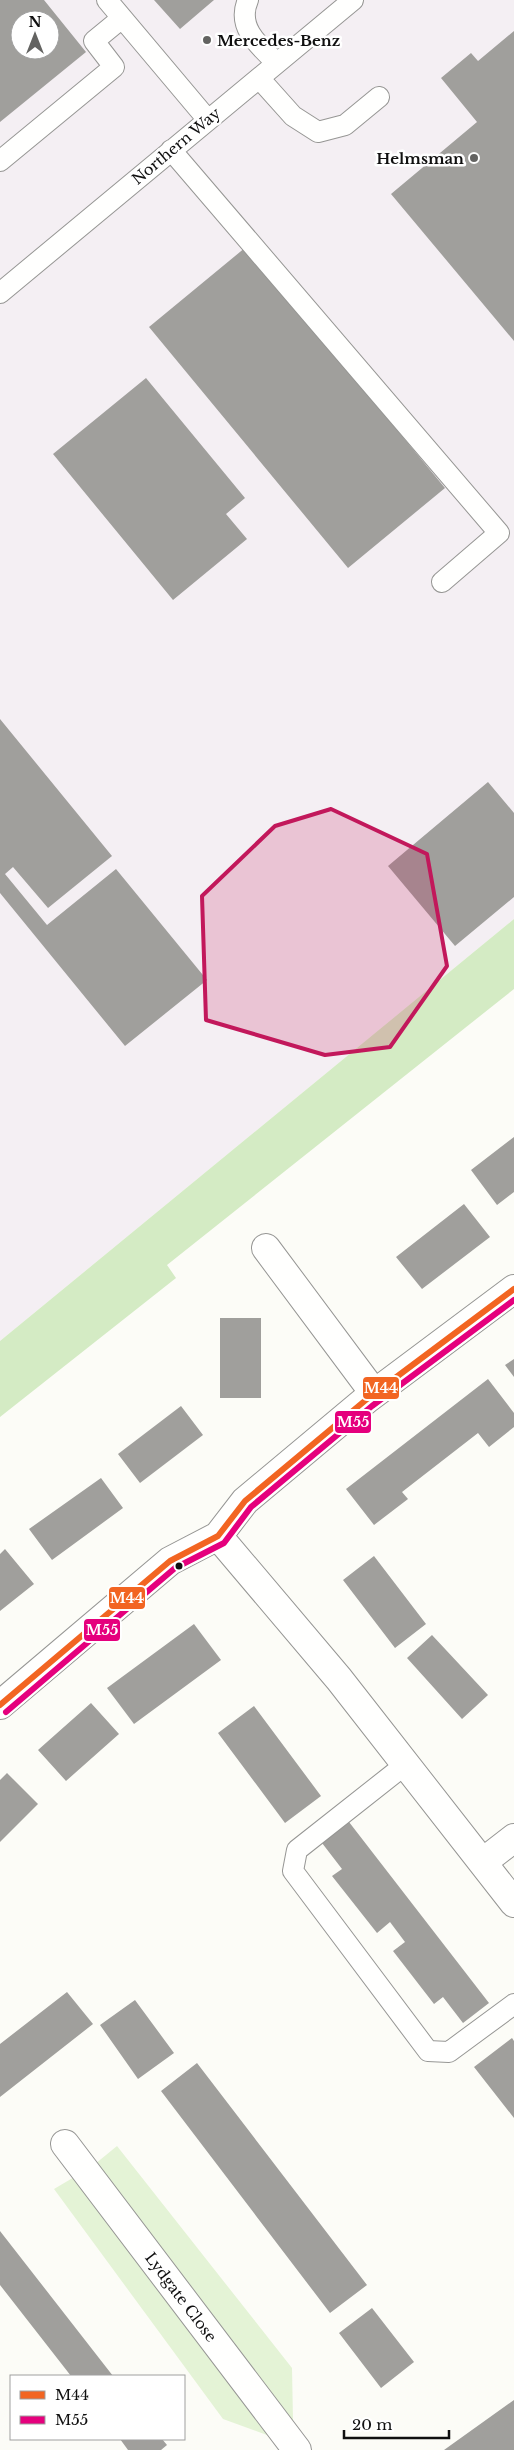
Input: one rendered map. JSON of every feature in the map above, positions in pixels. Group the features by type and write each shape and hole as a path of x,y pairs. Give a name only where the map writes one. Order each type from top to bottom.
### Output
{"street":[{"path":"266,1248 374,1393"},
{"path":"0,1705 170,1561 218,1536 245,1501 374,1393 514,1289"},
{"path":"218,1536 339,1679 514,1903"},
{"path":"483,1862 514,1838"},
{"name":"Lydgate Close","path":"65,2144 297,2450"}],"lane":[{"path":"107,0 208,120"},
{"path":"248,0 245,6 245,26 254,39 277,63"},
{"name":"Northern Way","path":"0,292 353,0"},
{"path":"0,161 114,67 94,40 122,18"},
{"path":"258,78 293,116 318,132 345,125 380,96"},
{"path":"171,150 499,533 442,582"},
{"path":"406,1764 297,1850 293,1872 428,2050 449,2052 514,2004"}],"highlighted area":[{"path":"331,809 427,854 447,966 390,1047 325,1055 206,1020 202,896 275,826"}],"shaded area":[{"path":"0,0 514,0 514,919 0,1341"}],"green space":[{"path":"514,919 514,989 167,1265 176,1278 0,1417 0,1341"},
{"path":"117,2146 292,2368 293,2421 95,2164"},
{"path":"76,2176 275,2438 223,2419 54,2189"}],"building":[{"path":"0,0 44,0 52,10 10,10 10,60 60,60 60,20 86,52 0,122"},
{"path":"154,0 214,0 180,29"},
{"name":"Helmsman","path":"514,31 514,341 391,194 477,122 441,78 471,53 478,61"},
{"path":"246,247 445,488 348,568 149,327"},
{"path":"146,378 245,498 226,514 247,539 173,600 53,454"},
{"path":"0,719 112,856 48,908 13,867 5,874 47,925 116,869 207,980 125,1046 0,893"},
{"path":"488,782 514,813 514,897 455,946 388,866"},
{"path":"514,1137 514,1192 497,1205 471,1170"},
{"path":"464,1204 490,1237 422,1289 396,1257"},
{"path":"220,1318 261,1318 261,1398 220,1398"},
{"path":"514,1359 514,1377 505,1365"},
{"path":"488,1379 514,1413 514,1427 489,1447 478,1433 402,1492 408,1499 374,1525 346,1489"},
{"path":"181,1406 203,1435 140,1483 118,1454"},
{"path":"101,1478 123,1508 52,1560 29,1529"},
{"path":"5,1549 34,1584 0,1611 0,1554"},
{"path":"374,1556 426,1624 395,1648 343,1580"},
{"path":"194,1624 221,1660 134,1724 107,1688"},
{"path":"432,1635 488,1695 462,1719 407,1658"},
{"path":"91,1703 119,1734 66,1781 38,1750"},
{"path":"254,1706 321,1796 285,1823 218,1733"},
{"path":"7,1773 38,1804 0,1842 0,1780"},
{"path":"349,1822 489,2003 463,2023 443,1997 434,2004 393,1951 405,1942 390,1922 377,1933 332,1876 342,1869 322,1843"},
{"path":"67,1992 93,2024 0,2097 0,2044"},
{"path":"135,2000 174,2053 138,2079 100,2025"},
{"path":"512,2038 514,2041 514,2118 474,2067"},
{"path":"197,2063 367,2285 330,2313 161,2091"},
{"path":"0,2231 112,2375 70,2375 0,2285"},
{"path":"372,2308 414,2362 381,2388 339,2333"},
{"path":"514,2400 514,2450 444,2450"},
{"path":"121,2440 163,2440 167,2445 161,2450 128,2450"}],"transit line":[{"name":"M44","path":"0,1705 170,1561 218,1536 245,1501 367,1399 514,1289"},
{"name":"M55","path":"6,1712 175,1568 224,1543 251,1507 372,1406 514,1300"}],"place":[{"name":"Mercedes-Benz","path":"207,40"},
{"name":"Helmsman","path":"474,158"}]}
